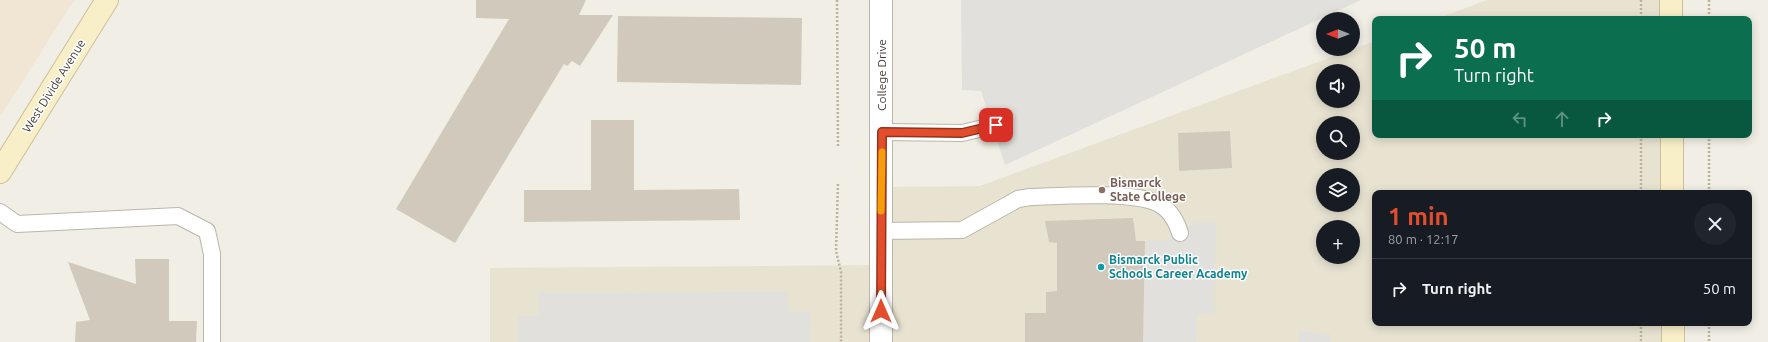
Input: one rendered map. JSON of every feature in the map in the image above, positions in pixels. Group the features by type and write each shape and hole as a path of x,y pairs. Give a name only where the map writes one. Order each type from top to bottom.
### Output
{"street":[{"name":"West Divide Avenue","path":"0,172 107,0"},
{"name":"College Drive","path":"881,0 881,342"},
{"path":"1671,0 1671,16"},
{"path":"1672,138 1672,190"},
{"path":"1673,326 1673,342"}],"lane":[{"path":"882,132 962,133 996,125"},
{"path":"881,230 962,230 1018,199 1030,197 1132,196 1158,204 1168,211 1176,218 1180,233"},
{"path":"0,212 17,224 178,216 208,231 212,254 212,342"}],"path":[{"path":"837,0 838,148"},
{"path":"1641,0 1641,16"},
{"path":"1709,0 1709,16"},
{"path":"1641,138 1641,190"},
{"path":"1709,138 1709,190"},
{"path":"838,184 836,251 841,272 841,342"},
{"path":"1641,326 1641,342"},
{"path":"1709,326 1709,342"}],"shaded area":[{"path":"0,0 74,0 0,117"},
{"path":"961,0 1361,0 1335,12 1316,12 1316,21 1005,165 981,91 962,90"},
{"path":"1487,0 1671,0 1671,16 1444,16"},
{"name":"Bismarck State College","path":"1372,42 1372,138 1672,138 1672,190 1372,190 1372,326 1673,326 1673,342 490,342 490,268 880,265 881,187 980,186 1334,56 1360,56 1360,47"},
{"path":"1196,222 1216,223 1214,313 1197,314 1196,342 1143,342 1145,241 1167,239"},
{"path":"787,292 789,312 811,312 810,342 518,342 518,316 539,316 539,293"},
{"path":"1299,331 1331,334 1331,342 1299,342"}],"building":[{"path":"476,0 586,0 579,15 613,15 580,66 572,61 567,66 564,64 455,243 396,209 509,19 476,18"},
{"path":"618,16 802,18 801,85 617,82"},
{"path":"591,120 634,120 634,190 739,189 740,220 524,222 524,190 591,190"},
{"path":"1230,131 1232,168 1179,171 1178,133"},
{"name":"Bismarck Public Schools Career Academy","path":"1133,218 1136,241 1145,241 1143,342 1025,342 1025,313 1046,313 1046,292 1057,291 1057,243 1049,242 1045,221"},
{"path":"135,259 169,259 169,321 197,321 196,342 75,342 76,322 90,320 68,262 136,284"}],"slow traffic":[{"path":"881,211 882,152"}],"place":[{"name":"Bismarck State College","path":"1102,190"},
{"name":"Bismarck Public Schools Career Academy","path":"1101,267"}],"route":[{"path":"881,311 882,132 962,133 996,125"}]}
